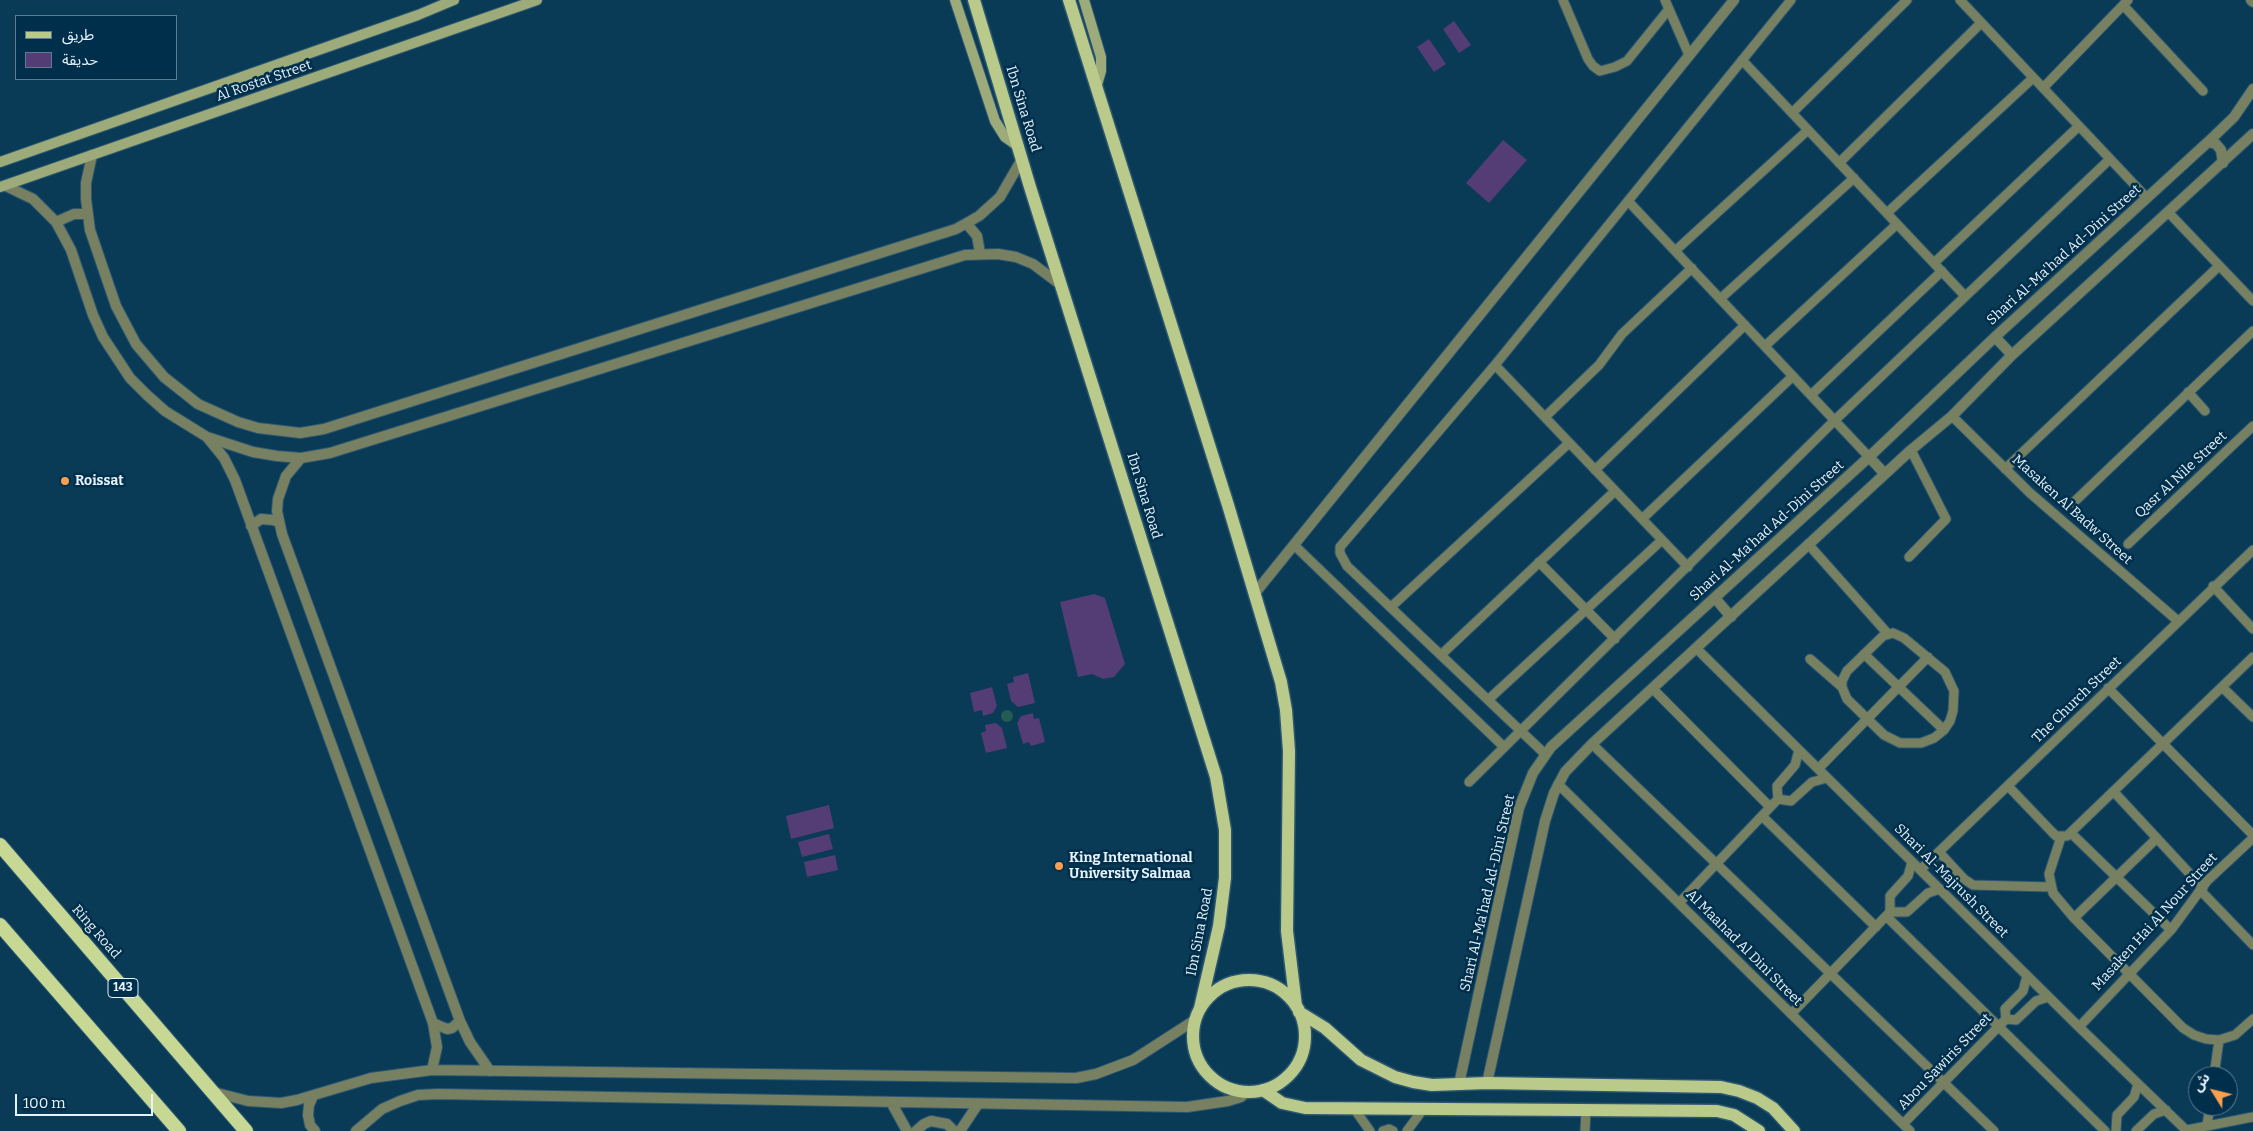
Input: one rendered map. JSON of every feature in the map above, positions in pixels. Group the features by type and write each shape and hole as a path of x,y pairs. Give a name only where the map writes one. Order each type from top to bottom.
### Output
{"highway":[{"name":"Ring Road","path":"0,846 246,1131"},
{"path":"0,925 179,1131"}],"main road":[{"name":"Al Rostat Street","path":"0,162 418,15 454,0"},
{"name":"Al Rostat Street","path":"3,186 527,2 538,0"},
{"path":"955,0 995,121 1005,136 1021,153"},
{"name":"Ibn Sina Road","path":"974,0 1061,285 1209,751 1221,804 1226,854 1223,902 1197,1014"},
{"path":"1069,0 1255,593 1274,656 1288,723 1287,931 1298,1009 1304,1025 1305,1039 1302,1053 1296,1066 1288,1076 1276,1085 1263,1090 1248,1092 1222,1086 1203,1069 1193,1046 1192,1032 1197,1014 1210,995 1224,985 1240,980 1256,980 1272,984 1286,993 1298,1009 1317,1022 1362,1060 1378,1070 1413,1082 1432,1085 1487,1083 1721,1087 1740,1091 1757,1098 1773,1108 1794,1131"},
{"path":"1084,0 1101,57 1101,71 1096,88"},
{"path":"1263,1090 1277,1100 1293,1106 1717,1111 1734,1115 1760,1131"}],"street":[{"path":"1563,0 1588,59 1600,71 1627,61 1669,9"},
{"path":"1665,0 1689,55"},
{"path":"1255,593 1734,0"},
{"path":"1545,754 1490,699 1347,566 1340,553 1340,547 1495,365 1791,0"},
{"path":"1792,113 1908,0"},
{"path":"1960,0 2147,198"},
{"path":"2043,88 2125,3 2203,90"},
{"path":"1839,163 1982,23"},
{"path":"1742,60 1965,296"},
{"path":"1887,213 2033,78"},
{"name":"Shari Al-Ma'had Ad-Dini Street","path":"1459,1084 1519,808 1534,772 1545,754 1560,737 1869,457 1995,336 2208,142 2234,117 2253,89"},
{"path":"1934,263 2079,126"},
{"path":"1675,251 1808,130"},
{"path":"1487,1083 1544,821 1558,784 1565,772 1592,744 1697,650 1808,544 1911,450 1952,416 2012,355 2253,134"},
{"path":"2208,142 2216,144 2221,150 2223,162"},
{"path":"92,155 86,183 87,214 104,271 125,326 136,344 164,378 198,404 217,414 258,428 300,433 343,423 967,224 985,212 1000,197 1021,153"},
{"path":"1469,782 1519,730 1615,639 1835,420 2110,159"},
{"path":"1720,299 1854,178"},
{"path":"3,186 33,199 56,222 71,250 93,315 116,358 130,378 159,406 185,425 207,437 253,452 301,458 330,453 941,262 980,253 1016,257 1033,264 1061,285"},
{"path":"1628,201 1885,474"},
{"path":"2168,212 2253,301"},
{"path":"56,222 74,214 87,214"},
{"path":"967,224 977,236 980,253"},
{"path":"1765,346 1897,224"},
{"path":"2005,468 2219,266"},
{"path":"1545,417 1599,365 1622,334 1692,268"},
{"path":"1811,395 1942,272"},
{"path":"1595,470 1745,325"},
{"path":"2073,503 2253,331"},
{"path":"1995,336 2012,355"},
{"path":"1495,365 1688,567"},
{"path":"1642,519 1793,376"},
{"path":"2188,392 2205,411"},
{"name":"Masaken Al Badw Street","path":"1952,416 2030,493 2178,621"},
{"name":"Qasr Al Nile Street","path":"2128,544 2253,426"},
{"path":"207,437 230,469 433,1023 437,1046 432,1070"},
{"path":"1391,607 1569,442"},
{"path":"1910,557 1946,519 1911,450"},
{"path":"301,458 293,466 281,487 277,511 279,522 460,1022 476,1052 490,1071"},
{"path":"1442,654 1615,491"},
{"path":"251,526 261,519 279,522"},
{"path":"1490,699 1662,540"},
{"path":"1808,544 1888,634"},
{"path":"1294,545 1503,746"},
{"name":"The Church Street","path":"1920,870 2213,586 2253,550"},
{"path":"1539,562 1615,639"},
{"path":"2213,586 2253,629"},
{"path":"1715,598 1732,617"},
{"path":"1810,659 1842,687 1847,699 1866,719 1891,740 1908,744 1921,743 1934,738 1944,730 1953,711 1954,691 1945,672 1899,635 1888,634 1878,639 1844,675 1842,687"},
{"name":"Shari Al-Majrush Street","path":"1697,650 2048,997 2187,1131"},
{"path":"1864,654 1944,730"},
{"path":"1818,769 1928,657"},
{"path":"2061,837 2071,833 2253,657"},
{"path":"2222,687 2253,717"},
{"path":"2108,688 2253,837"},
{"path":"1653,689 1770,807"},
{"path":"1592,744 1994,1131"},
{"path":"1679,903 1778,799 1777,786 1796,765 1799,750"},
{"path":"1778,799 1791,802 1812,782 1827,778"},
{"name":"Al Maahad Al Dini Street","path":"1558,784 1910,1131"},
{"path":"2008,786 2052,832 2061,837"},
{"path":"2114,792 2253,945"},
{"path":"1762,816 1876,927"},
{"path":"2071,833 2171,930"},
{"path":"2061,837 2049,874 2056,898 2183,1028 2200,1038 2219,1040 2235,1035 2253,1019"},
{"name":"Masaken Hai Al Nour Street","path":"2079,1027 2171,930 2202,890 2253,837"},
{"path":"2074,918 2156,838"},
{"path":"1939,852 1964,879 1973,884 2051,886"},
{"path":"1792,1014 1888,914 1890,896 1910,874 1912,862"},
{"path":"1888,914 1907,912 1928,893 1940,889"},
{"path":"1888,914 1998,1027 2105,1131"},
{"name":"Abou Sawiris Street","path":"2006,1019 2005,1009 2024,988 2027,976"},
{"name":"Abou Sawiris Street","path":"2006,1019 2016,1020 2036,1001 2048,997"},
{"path":"213,1092 248,1101 281,1103 313,1096 372,1078 432,1070 1069,1079 1096,1074 1134,1060 1197,1014"},
{"name":"Abou Sawiris Street","path":"1903,1124 2006,1019"},
{"path":"433,1023 447,1029 460,1022"},
{"path":"2215,1066 2219,1040"},
{"path":"2116,1131 2117,1115 2134,1097 2138,1084"},
{"path":"356,1131 382,1109 400,1100 418,1095 438,1094 1186,1108 1228,1102 1248,1092"},
{"path":"313,1096 309,1105 308,1115 315,1131"},
{"path":"890,1102 907,1131"},
{"path":"960,1131 978,1104"},
{"path":"1353,1106 1370,1131"},
{"path":"1407,1131 1424,1108"},
{"path":"1585,1131 1586,1109"},
{"path":"2136,1131 2154,1114 2166,1110"},
{"path":"2207,1125 2208,1116"},
{"path":"2187,1131 2207,1125 2253,1117"},
{"path":"916,1131 924,1124 939,1122 947,1124 954,1131"},
{"path":"1383,1131 1389,1129 1393,1131"}],"green space":[{"path":"1454,21 1471,45 1459,53 1443,29"},
{"path":"1429,39 1446,64 1434,72 1417,47"},
{"path":"1503,140 1527,160 1489,203 1466,183"},
{"path":"1094,594 1105,598 1125,664 1114,677 1103,679 1092,674 1078,677 1060,602"},
{"path":"1028,673 1035,703 1018,707 1011,701 1007,684 1014,682 1013,677"},
{"path":"992,687 997,706 993,713 983,716 982,710 974,712 970,693"},
{"path":"1033,713 1034,719 1039,718 1045,742 1031,746 1029,742 1023,744 1017,723 1021,716"},
{"path":"996,723 1002,728 1007,748 986,753 981,733 986,731 985,725"},
{"path":"829,805 834,828 791,839 786,816"},
{"path":"829,834 833,849 802,857 798,842"},
{"path":"835,855 838,870 807,877 804,862"}],"shaded area":[{"path":"1005,710 1009,710 1013,716 1009,722 1005,722 1001,718 1001,714"}],"place":[{"name":"Roissat","path":"65,481"},
{"name":"King International University Salmaa","path":"1059,866"}]}
